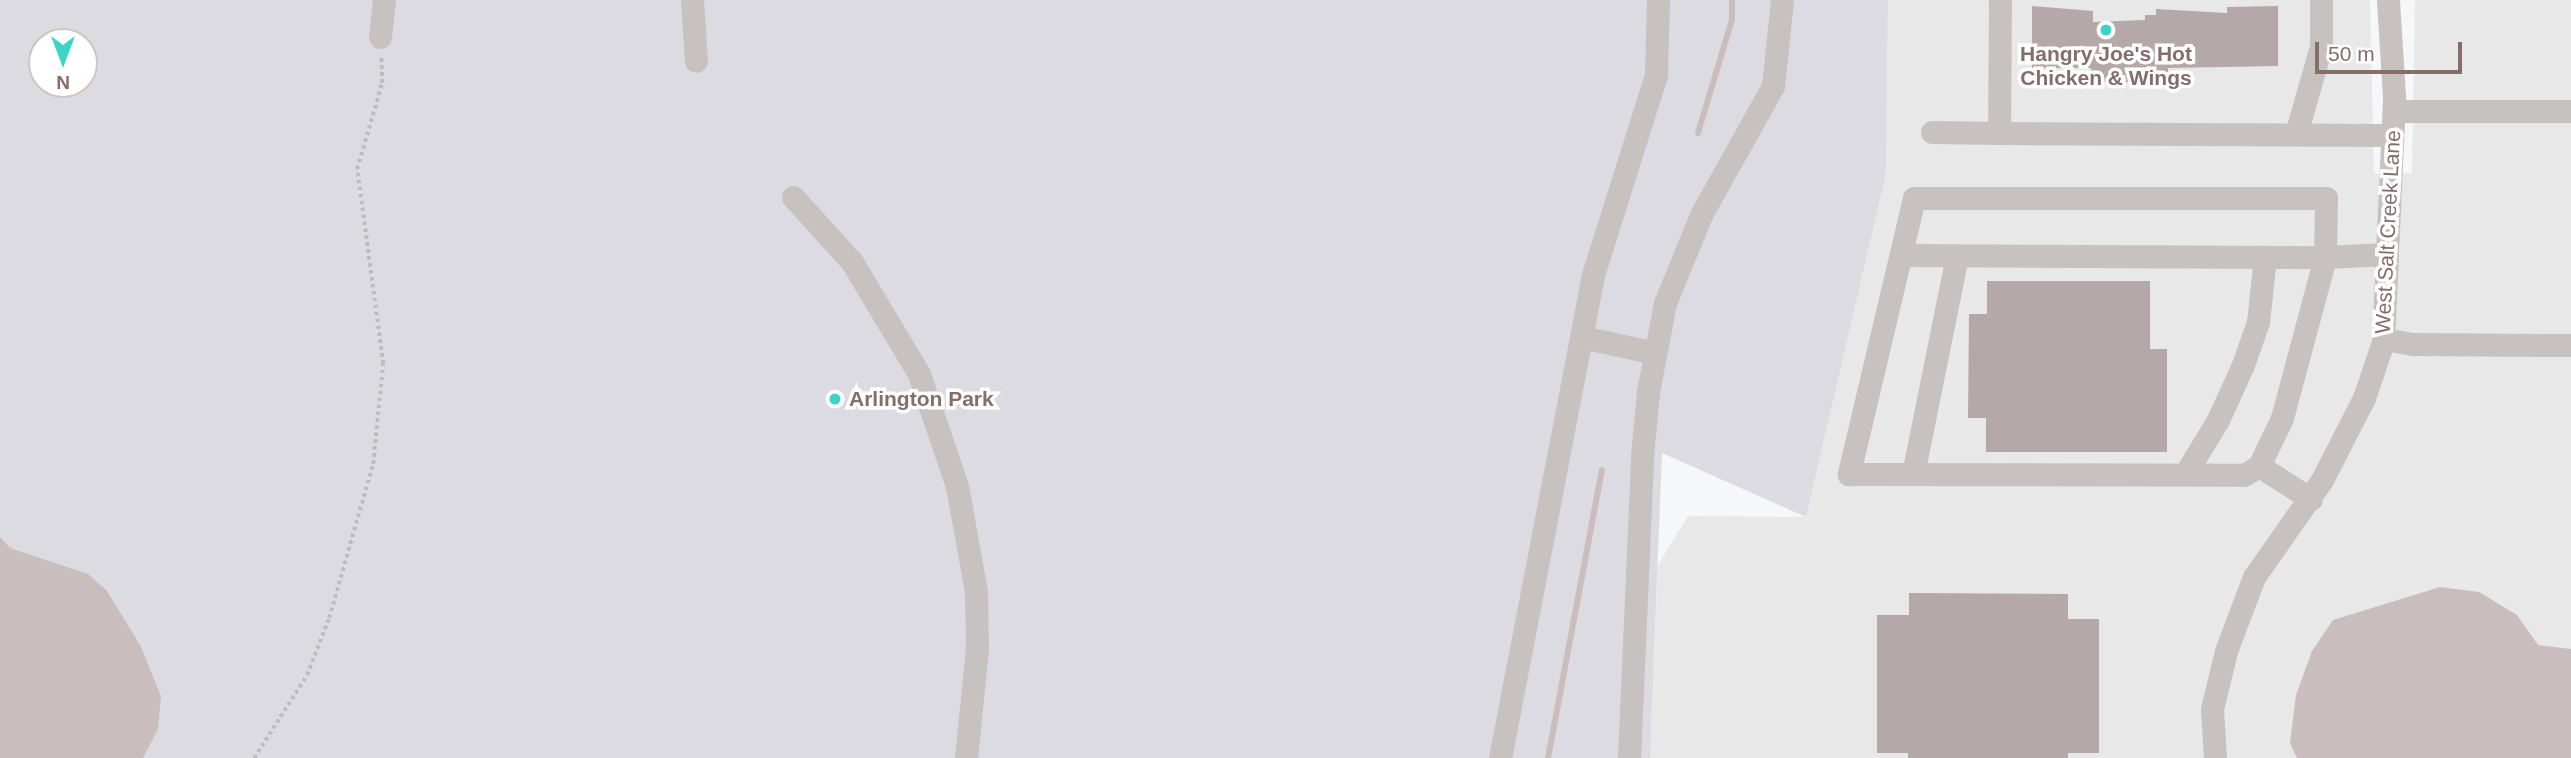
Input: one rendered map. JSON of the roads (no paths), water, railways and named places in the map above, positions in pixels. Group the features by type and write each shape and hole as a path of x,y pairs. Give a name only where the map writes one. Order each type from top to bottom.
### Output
{"street":[{"path":"380,37 384,0"},
{"path":"692,0 696,61"},
{"path":"1500,758 1592,278 1656,75 1658,0"},
{"path":"1629,758 1642,456 1655,353 1665,303 1702,214 1773,86 1782,0"},
{"path":"1999,132 2000,0"},
{"path":"2296,134 2321,46 2321,0"},
{"name":"West Salt Creek Lane","path":"2215,758 2212,709 2235,626 2254,577 2311,499 2364,398 2384,339 2393,111 2388,0"},
{"path":"2393,111 2571,111"},
{"path":"1932,132 2392,135"},
{"path":"793,197 852,262 919,374 957,486 976,592 977,648 966,758"},
{"path":"1914,198 2326,198 2325,257 2282,418 2259,466 2244,475 1849,474 1914,198"},
{"path":"1900,255 2325,257 2387,254"},
{"path":"1913,474 1957,256"},
{"path":"2185,474 2218,420 2243,365 2258,321 2265,257"},
{"path":"1582,337 1655,353"},
{"path":"2384,339 2413,344 2571,345"},
{"path":"2259,466 2311,499"}],"waterway":[{"path":"1698,133 1732,20 1732,0"},
{"path":"1548,758 1602,470"}],"place":[{"name":"Hangry Joe's Hot Chicken & Wings","path":"2106,30"},
{"name":"Arlington Park","path":"835,399"}]}
